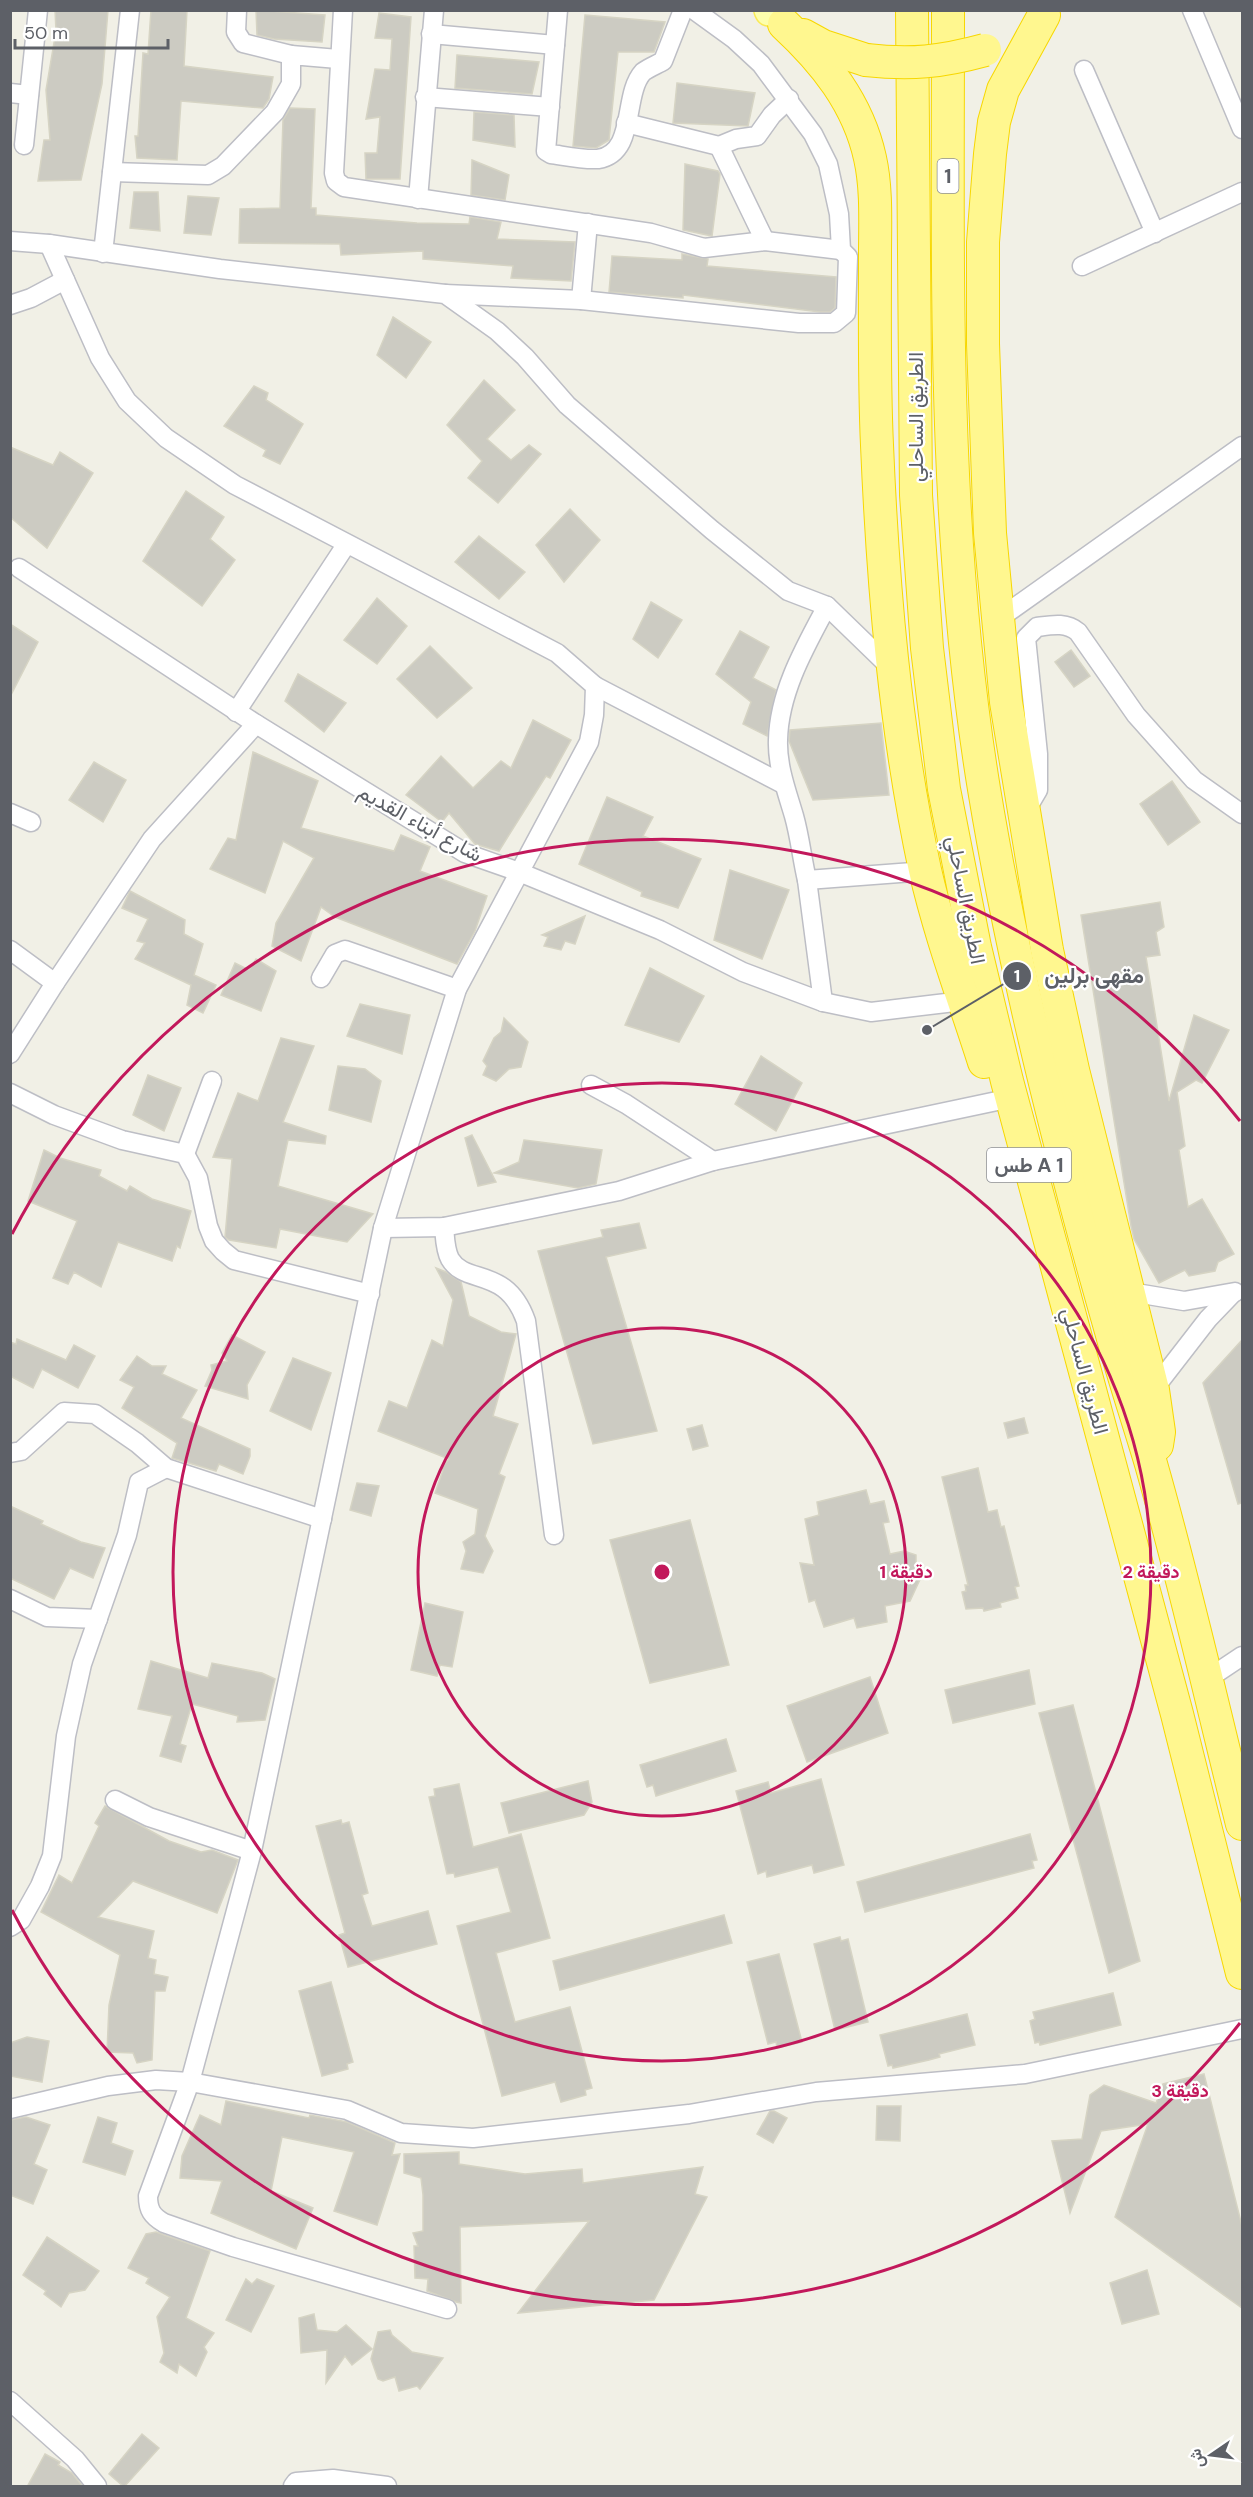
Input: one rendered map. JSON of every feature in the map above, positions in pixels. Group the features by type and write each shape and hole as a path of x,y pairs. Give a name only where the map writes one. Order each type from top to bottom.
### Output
{"highway":[{"name":"الطريق الساحلي","path":"912,10 916,495 927,648 944,789 975,947 1025,1150 1177,1714 1242,1973"},
{"name":"الطريق الساحلي","path":"948,10 950,342 954,500 964,633 986,799 1014,950 1051,1101 1110,1330 1152,1466 1242,1824"},
{"path":"772,14 823,46 866,60 906,64 946,61 984,50 1016,35 1046,13"},
{"path":"1046,13 1003,90 994,122 990,154 983,242 983,344 990,533 1006,702 1047,950 1072,1070 1153,1390 1159,1432 1152,1466"},
{"path":"772,14 814,52 836,80 858,119 871,159 875,205 877,443 891,668 926,871 963,1001 997,1101 1025,1150"}],"street":[{"path":"24,145 38,10"},
{"path":"102,253 130,10"},
{"path":"237,10 236,32 243,43 291,55 338,59"},
{"path":"10,241 49,244 220,269 445,294 581,300 799,322 834,323 846,313 848,257 841,250 765,241 704,248 651,233 344,187 336,182 334,173 338,59 343,10"},
{"path":"418,199 434,10"},
{"path":"558,10 545,147 550,154 596,159 612,154 622,138 638,80 645,70 663,61 683,10"},
{"path":"694,10 734,39 761,64 813,134 828,164 839,214 841,250"},
{"path":"1192,10 1242,129"},
{"path":"432,34 555,45"},
{"path":"112,172 208,175 223,166 275,112 291,84 291,55"},
{"path":"1084,70 1155,233"},
{"path":"10,93 29,95"},
{"path":"425,97 550,107"},
{"path":"626,123 719,146 757,136 772,115 789,99"},
{"path":"719,146 765,241"},
{"path":"1082,266 1242,192"},
{"path":"581,300 588,223"},
{"path":"49,244 100,358 122,393 158,431 235,485 346,545 557,653 595,686 783,784"},
{"path":"10,305 31,298 65,280"},
{"path":"445,294 497,332 525,357 567,405 712,530 788,591 827,606 891,668"},
{"path":"997,620 1242,446"},
{"path":"236,712 346,545"},
{"name":"شارع أبناء القديم","path":"19,568 236,712 465,853 519,872 660,930 743,972 822,1002 871,1012 963,1001"},
{"path":"822,1002 807,880 794,818 783,784 778,740 784,703 801,653 827,606"},
{"path":"1024,814 1038,790 1038,754 1026,638 1037,627 1056,624 1071,626 1078,632 1136,715 1194,780 1242,814"},
{"path":"447,2309 233,2247 154,2217 148,2208 152,2179 190,2082 252,1851 383,1228 457,989 589,742 594,715 595,686"},
{"path":"10,1054 152,839 256,724"},
{"path":"10,813 31,822"},
{"path":"807,880 926,871"},
{"path":"10,950 55,983"},
{"path":"321,978 335,954 345,950 457,989"},
{"path":"184,1154 212,1081"},
{"path":"591,1085 626,1104 713,1161"},
{"path":"10,1093 54,1115 122,1140 184,1154 198,1178 214,1241 234,1260 370,1294"},
{"path":"383,1228 444,1227 619,1191 713,1161 997,1101"},
{"path":"444,1227 452,1262 462,1269 497,1282 508,1290 520,1304 526,1321 554,1535"},
{"path":"1130,1292 1184,1301 1237,1292"},
{"path":"1153,1390 1201,1327 1237,1292"},
{"path":"10,1453 21,1451 64,1412 95,1414 137,1443 166,1468 322,1519"},
{"path":"10,1927 21,1920 40,1887 52,1856 66,1736 82,1664 127,1535 139,1482 166,1468"},
{"path":"10,1599 47,1617 98,1619"},
{"path":"1206,1680 1242,1656"},
{"path":"115,1800 149,1817 252,1851"},
{"path":"10,2109 108,2086 156,2080 190,2082 346,2110 401,2133 473,2138 689,2114 816,2092 1025,2074 1242,2029"},
{"path":"10,2401 75,2459 97,2487"},
{"path":"293,2487 296,2482 333,2479 387,2487"}],"building":[{"path":"55,10 108,10 102,84 81,180 38,181 44,140 50,140 46,90 56,31"},
{"path":"151,10 187,10 184,66 273,77 269,99 263,108 181,101 177,160 137,158 135,136 138,136 143,53 148,54"},
{"path":"256,10 325,15 322,42 274,39 257,35"},
{"path":"379,13 411,17 400,179 366,179 365,153 377,153 380,117 366,119 375,69 390,70 392,39 375,38"},
{"path":"585,15 665,22 654,52 618,52 609,140 596,148 573,146"},
{"path":"457,55 539,62 532,94 455,88"},
{"path":"677,83 755,93 748,126 673,123"},
{"path":"290,108 315,109 311,208 316,208 316,215 417,223 469,224 470,217 501,222 497,239 575,242 571,281 511,278 513,266 423,259 423,251 341,255 340,244 239,243 240,209 280,208 283,120"},
{"path":"474,112 514,115 515,147 473,140"},
{"path":"472,160 509,175 505,200 471,195"},
{"path":"685,164 718,171 720,174 712,236 683,230"},
{"path":"134,192 158,192 160,231 130,228"},
{"path":"188,196 219,198 211,235 184,233"},
{"path":"682,254 708,259 707,266 836,277 835,308 830,312 820,312 683,295 683,298 609,292 612,256 682,260"},
{"path":"393,317 431,342 406,378 377,355"},
{"path":"484,380 515,410 487,439 511,460 529,445 541,454 498,503 468,478 482,461 447,425"},
{"path":"254,386 268,393 266,400 303,424 280,464 263,456 266,450 224,426"},
{"path":"10,447 53,465 60,452 93,473 47,548 10,517"},
{"path":"186,491 224,517 210,539 235,560 202,606 143,561"},
{"path":"570,509 600,540 564,582 536,545"},
{"path":"479,536 525,572 499,599 455,562"},
{"path":"377,598 407,626 377,664 344,640"},
{"path":"651,602 682,620 658,658 633,639"},
{"path":"10,624 38,642 10,697"},
{"path":"740,631 769,647 753,678 776,690 767,736 743,724 751,702 716,674"},
{"path":"430,646 472,688 437,718 397,679"},
{"path":"1071,650 1090,676 1074,687 1055,662"},
{"path":"298,674 346,703 324,732 285,701"},
{"path":"533,720 571,740 550,778 546,776 499,851 475,844 449,813 442,822 406,795 441,756 473,788 501,761 511,768"},
{"path":"881,723 889,795 813,800 789,741 790,730"},
{"path":"253,752 318,781 301,828 394,851 401,835 430,847 420,871 487,896 475,931 457,964 335,917 321,907 301,961 272,946 276,923 314,858 283,841 265,893 210,869 228,838 236,840"},
{"path":"94,762 126,780 103,822 69,800"},
{"path":"1172,781 1200,822 1168,845 1140,804"},
{"path":"607,797 653,817 643,836 701,859 678,908 641,896 642,892 579,864"},
{"path":"730,870 789,890 762,959 714,940"},
{"path":"130,891 185,920 184,934 203,944 194,975 216,985 203,1013 187,1005 191,985 135,959 145,943 137,941 148,919 122,908"},
{"path":"1160,902 1164,927 1156,932 1160,955 1146,957 1169,1101 1194,1015 1229,1030 1202,1083 1196,1080 1177,1092 1185,1146 1179,1150 1188,1207 1202,1199 1234,1254 1218,1262 1215,1271 1189,1276 1185,1270 1159,1283 1134,1239 1131,1226 1081,915"},
{"path":"585,916 575,944 565,941 561,950 544,946 548,937 542,935"},
{"path":"256,959 276,971 261,1011 221,995 235,963 249,970"},
{"path":"650,968 704,996 679,1042 625,1025"},
{"path":"360,1004 410,1015 402,1054 347,1036"},
{"path":"504,1018 528,1042 521,1067 509,1069 496,1081 483,1075 487,1066 483,1061 494,1038 501,1032"},
{"path":"281,1038 314,1046 283,1122 326,1136 325,1144 288,1140 278,1186 373,1214 347,1242 280,1229 276,1248 229,1240 225,1237 232,1159 213,1157 238,1093 258,1101"},
{"path":"761,1056 802,1083 776,1131 735,1104"},
{"path":"338,1066 365,1069 381,1081 371,1122 329,1110"},
{"path":"148,1075 181,1088 164,1131 133,1115"},
{"path":"472,1135 496,1182 478,1186 465,1138"},
{"path":"524,1140 602,1150 596,1184 578,1188 494,1173 519,1162"},
{"path":"44,1150 60,1158 101,1170 99,1176 127,1191 130,1186 152,1199 191,1211 180,1248 177,1246 172,1261 118,1242 101,1287 74,1272 68,1284 53,1278 77,1221 28,1201"},
{"path":"639,1223 646,1248 606,1257 657,1431 593,1444 538,1251 603,1237 601,1230"},
{"path":"436,1268 461,1282 469,1316 501,1332 516,1334 493,1416 518,1424 499,1474 505,1477 485,1536 493,1551 483,1573 461,1569 466,1551 463,1542 475,1534 478,1509 435,1493 443,1470 441,1468 449,1459 378,1431 389,1401 407,1408 432,1340 443,1346 453,1300"},
{"path":"232,1335 265,1352 247,1385 248,1399 205,1386 212,1370 211,1365 227,1361 222,1353"},
{"path":"17,1339 66,1360 74,1345 95,1356 78,1388 42,1369 33,1388 10,1376 10,1342 16,1344"},
{"path":"1242,1340 1242,1503 1238,1504 1203,1383"},
{"path":"137,1356 152,1366 166,1366 162,1374 197,1390 181,1418 250,1449 250,1456 243,1474 219,1464 216,1471 172,1458 177,1443 122,1408 134,1387 120,1380"},
{"path":"293,1358 331,1373 311,1430 270,1411"},
{"path":"1024,1418 1028,1433 1008,1438 1004,1423"},
{"path":"702,1425 708,1446 693,1450 687,1429"},
{"path":"978,1468 988,1512 997,1510 1001,1527 1004,1526 1019,1586 1015,1587 1018,1598 1000,1603 1001,1607 984,1611 983,1608 966,1609 962,1592 966,1591 965,1585 968,1585 942,1477"},
{"path":"357,1483 379,1486 371,1516 350,1510"},
{"path":"866,1490 870,1504 884,1501 889,1522 883,1523 890,1554 904,1551 916,1555 916,1574 923,1573 910,1601 885,1606 887,1622 857,1628 854,1618 824,1627 815,1600 809,1602 800,1563 814,1565 805,1519 819,1515 817,1502"},
{"path":"10,1506 43,1521 41,1524 81,1542 105,1548 93,1578 70,1568 54,1599 10,1578"},
{"path":"690,1520 729,1665 650,1683 610,1540"},
{"path":"425,1603 463,1612 452,1667 440,1665 437,1676 411,1670"},
{"path":"151,1661 208,1678 212,1663 262,1673 275,1679 265,1720 237,1722 238,1716 192,1704 180,1744 186,1746 181,1762 160,1756 172,1716 138,1709"},
{"path":"1029,1670 1035,1704 953,1723 945,1690"},
{"path":"870,1677 888,1733 807,1762 787,1706"},
{"path":"1073,1705 1140,1961 1109,1973 1039,1713"},
{"path":"726,1739 736,1771 656,1796 653,1785 647,1787 640,1765"},
{"path":"821,1779 844,1865 814,1873 812,1865 767,1877 766,1871 758,1874 736,1791 768,1782 771,1793"},
{"path":"588,1781 592,1802 584,1815 509,1833 501,1803"},
{"path":"459,1784 473,1847 521,1834 550,1938 496,1953 515,2022 570,2007 592,2088 585,2090 586,2095 561,2102 555,2082 502,2096 457,1926 511,1912 498,1867 455,1877 454,1873 447,1874 429,1797 435,1796 434,1789"},
{"path":"105,1806 169,1841 201,1852 212,1850 238,1860 217,1913 133,1881 98,1917 154,1931 148,1958 156,1960 154,1974 168,1977 165,1991 155,1991 152,2060 137,2063 133,2053 107,2052 109,2005 120,1955 41,1912 59,1875 72,1883 99,1826 95,1823"},
{"path":"341,1820 342,1824 349,1822 368,1893 362,1895 372,1926 428,1911 437,1944 348,1967 339,1935 345,1933 316,1826"},
{"path":"1030,1834 1037,1860 1032,1861 1034,1868 865,1912 857,1882"},
{"path":"724,1915 732,1943 560,1990 553,1961"},
{"path":"840,1937 841,1941 848,1939 868,2022 835,2030 814,1944"},
{"path":"779,1954 802,2042 777,2048 776,2042 768,2044 747,1962"},
{"path":"331,1982 353,2062 347,2064 348,2069 322,2076 299,1991"},
{"path":"1113,1993 1121,2025 1040,2045 1039,2042 1035,2043 1030,2021 1035,2019 1033,2012"},
{"path":"967,2014 975,2045 939,2054 940,2057 929,2060 893,2068 892,2065 888,2066 880,2035"},
{"path":"27,2037 49,2041 42,2082 10,2076 10,2043"},
{"path":"1204,2074 1242,2226 1242,2308 1115,2217 1148,2124 1101,2131 1070,2213 1052,2141 1082,2139 1090,2095 1104,2085 1156,2103 1163,2084"},
{"path":"226,2101 309,2118 310,2115 347,2122 395,2143 392,2155 400,2154 377,2225 334,2211 354,2152 282,2137 271,2191 313,2208 296,2249 211,2213 222,2181 180,2178 182,2156 200,2115 221,2125"},
{"path":"877,2106 901,2106 900,2141 876,2140"},
{"path":"770,2111 787,2118 773,2143 757,2134"},
{"path":"26,2117 50,2125 34,2164 47,2170 33,2204 10,2195 10,2120"},
{"path":"98,2117 117,2123 111,2143 133,2151 125,2175 83,2162"},
{"path":"459,2152 459,2164 525,2174 582,2169 583,2183 703,2167 695,2194 707,2197 654,2300 518,2313 589,2221 460,2227 461,2303 427,2291 428,2279 415,2278 414,2246 418,2246 413,2233 423,2231 423,2195 421,2178 404,2173 404,2154"},
{"path":"156,2232 210,2251 186,2318 214,2333 204,2347 207,2352 196,2376 179,2364 177,2373 160,2362 164,2353 157,2317 170,2297 146,2283 149,2278 128,2268 146,2234"},
{"path":"47,2237 99,2271 85,2290 69,2293 61,2307 44,2294 46,2291 23,2275"},
{"path":"1147,2270 1159,2314 1122,2324 1110,2283"},
{"path":"246,2279 252,2284 257,2279 274,2286 251,2332 226,2320"},
{"path":"314,2314 317,2330 337,2332 346,2325 372,2349 352,2365 345,2356 326,2383 327,2350 301,2353 299,2318"},
{"path":"390,2330 392,2335 412,2352 443,2358 420,2389 417,2386 399,2391 395,2377 383,2381 378,2379 371,2359 378,2332"},
{"path":"142,2434 159,2448 124,2487 109,2474"},
{"path":"45,2454 60,2462 58,2465 72,2473 83,2487 27,2487"}],"place":[{"name":"مقهى برلين","path":"927,1030"}]}
